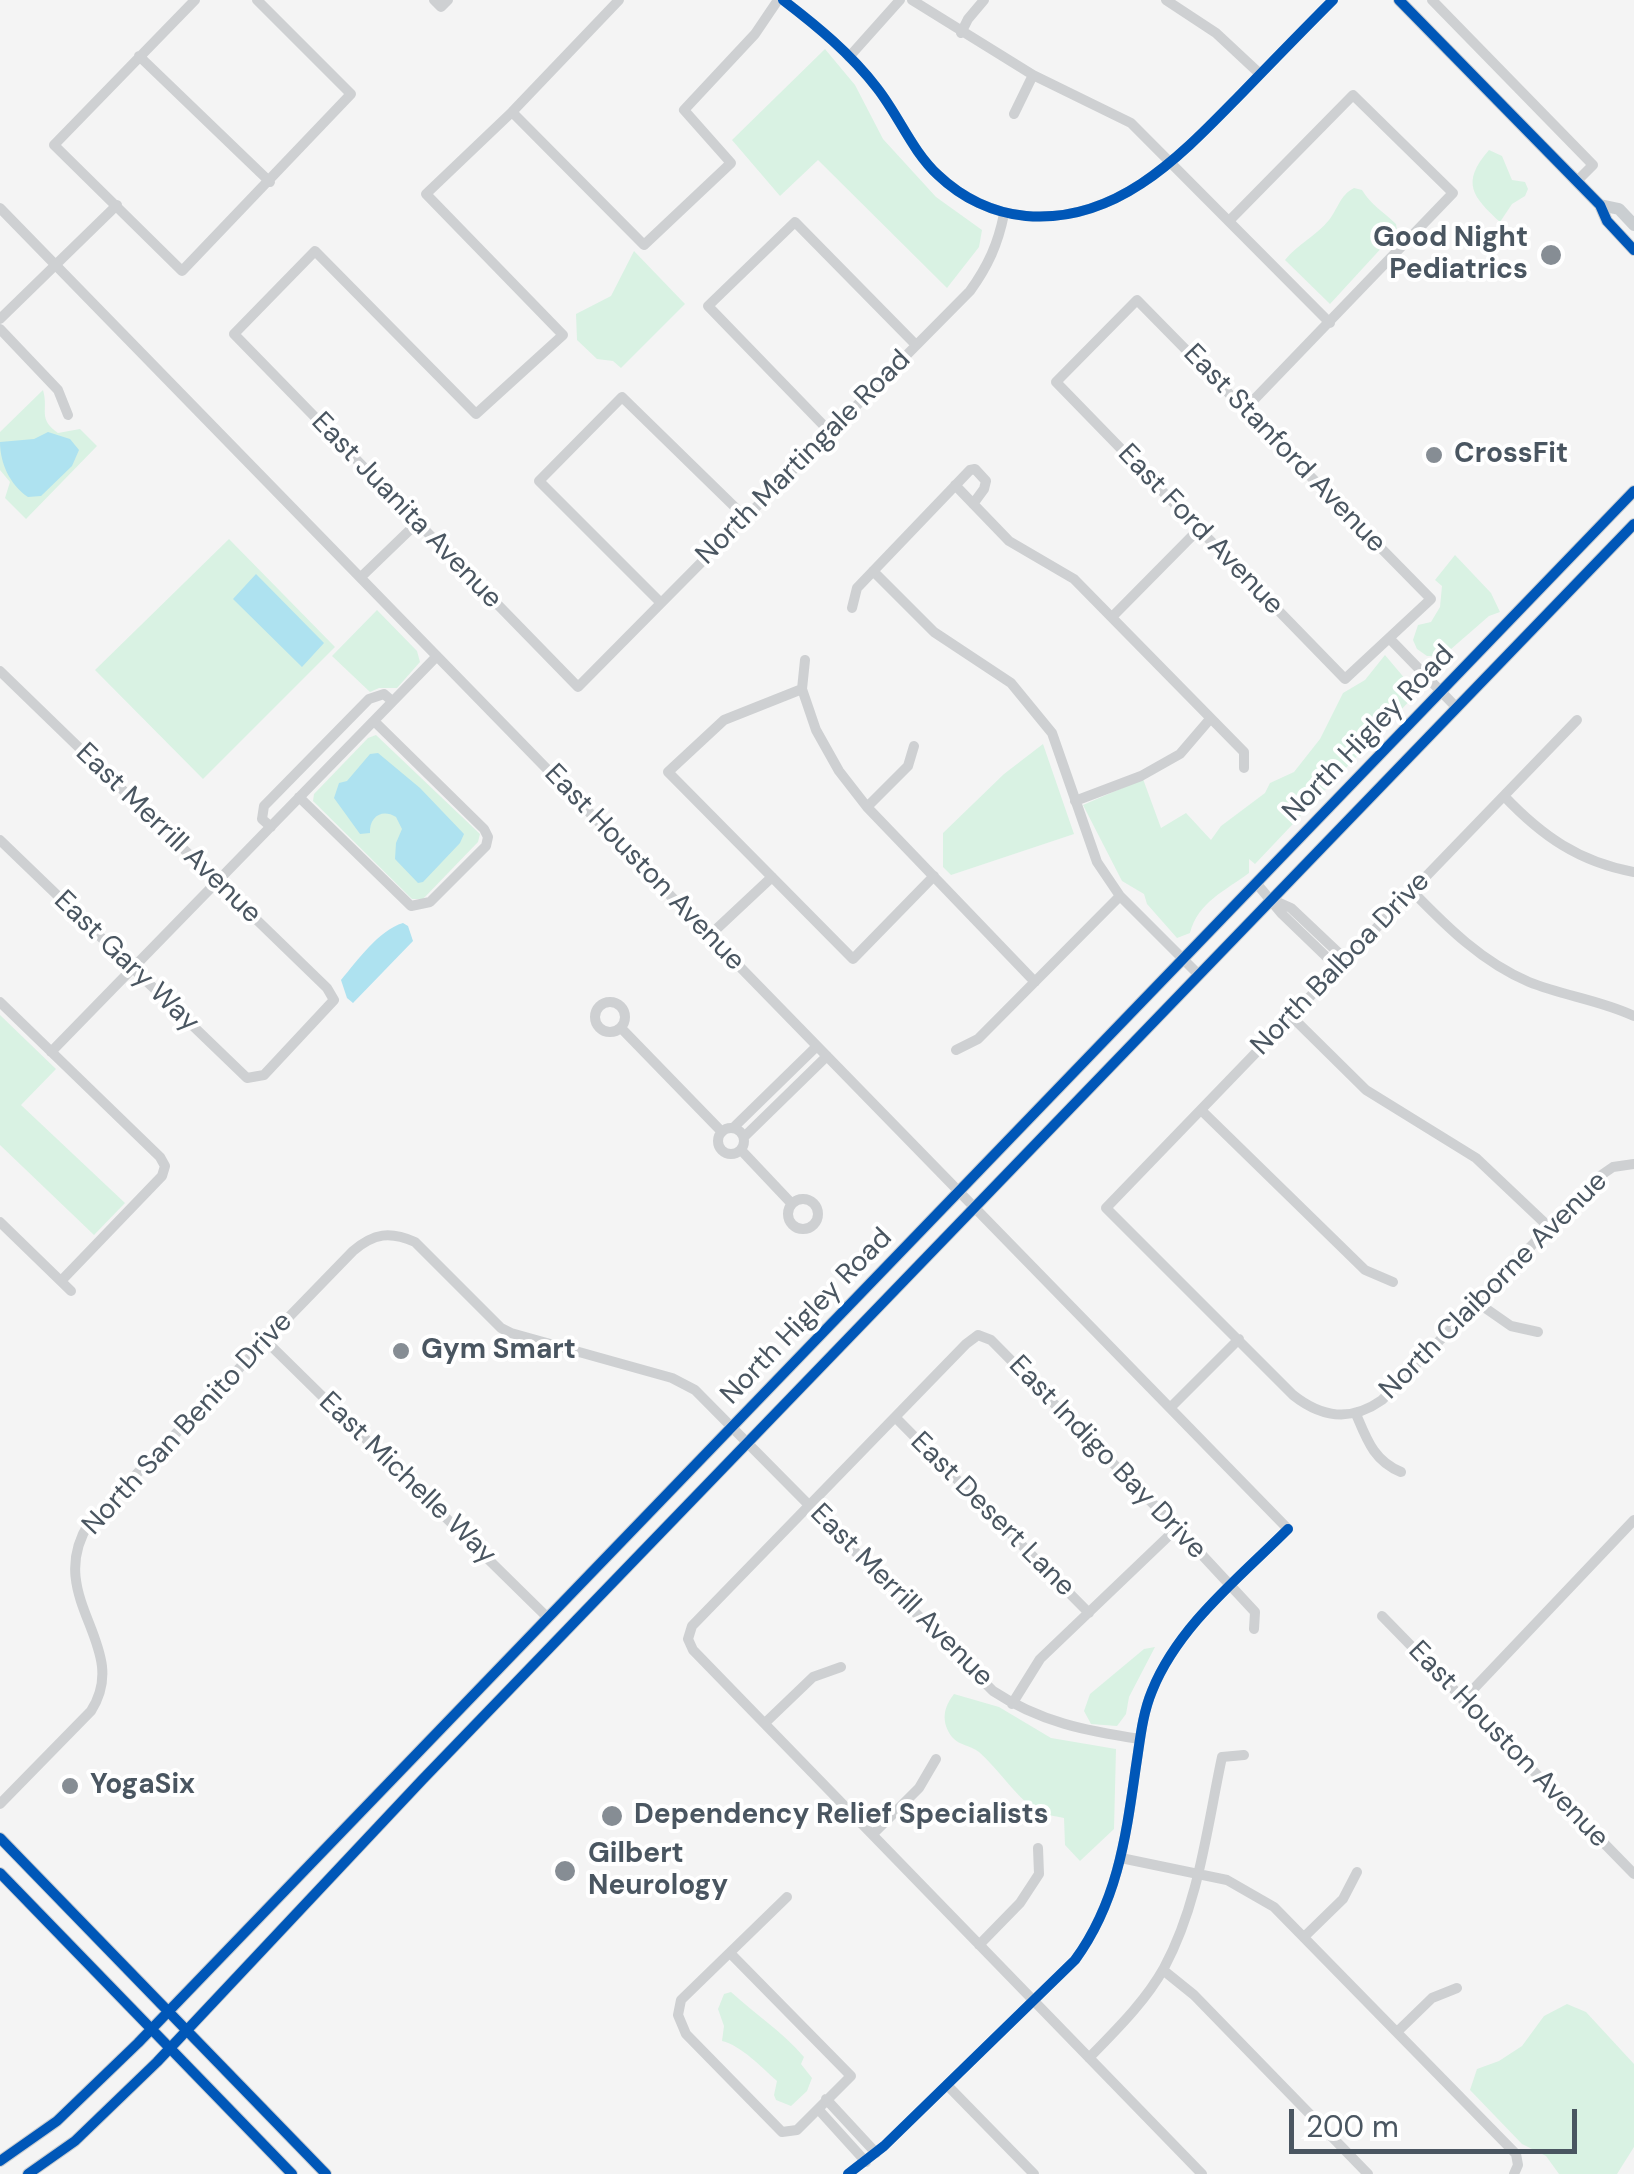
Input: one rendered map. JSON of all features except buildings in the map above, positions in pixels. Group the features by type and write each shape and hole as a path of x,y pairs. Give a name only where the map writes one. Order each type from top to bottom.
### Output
{"main road":[{"path":"1399,0 1600,205 1606,221 1634,250"},
{"path":"1600,205 1619,209 1634,224"},
{"name":"North Higley Road","path":"28,2174 95,2124 169,2049 564,1633 959,1192 1634,491"},
{"name":"North Higley Road","path":"0,2161 58,2122 548,1618 974,1208 1634,524"},
{"path":"1553,576 1569,590"},
{"path":"548,1618 564,1633"},
{"path":"352,1821 369,1837"},
{"path":"0,1838 326,2174"},
{"path":"0,1873 292,2174"}],"street":[{"path":"195,0 54,145 182,271 351,94 257,0"},
{"path":"620,0 512,112 644,245 730,163 684,110 755,34 780,0 849,57 878,90 931,168 967,197 1004,214 1053,216 1087,211 1133,190 1170,163 1332,0"},
{"path":"849,57 900,0"},
{"path":"912,0 1033,75 1131,124 1330,323"},
{"path":"961,33 984,0"},
{"path":"1166,0 1216,32 1260,74"},
{"path":"1432,0 1593,164 1577,181"},
{"path":"139,56 270,182"},
{"path":"1014,114 1033,75"},
{"path":"1229,221 1353,95 1453,193 1245,409"},
{"name":"East Juanita Avenue","path":"512,112 426,194 563,335 476,414 315,252 234,334 578,687"},
{"path":"0,319 117,206"},
{"name":"East Houston Avenue","path":"0,208 1288,1529 1231,1586"},
{"name":"North Martingale Road","path":"578,687 970,291 988,266 1004,214"},
{"path":"829,431 708,306 795,222 916,345"},
{"name":"East Stanford Avenue","path":"1056,382 1138,300 1431,599 1389,638"},
{"path":"0,329 58,390 68,415"},
{"name":"East Ford Avenue","path":"1056,382 1345,679 1389,638"},
{"path":"661,603 538,481 622,397 745,517"},
{"path":"852,608 857,588 970,470 982,474 986,481 973,504"},
{"path":"955,485 1008,542 1074,579 1112,616 1244,752 1244,768"},
{"path":"361,577 417,523"},
{"path":"1112,616 1198,528"},
{"path":"872,571 934,632 1011,682 1052,733 1097,862 1120,896 1199,975"},
{"path":"1389,638 1456,708"},
{"path":"51,1052 438,656"},
{"path":"805,660 802,689 839,771 868,807 1035,982"},
{"name":"East Merrill Avenue","path":"0,671 327,988 334,1000 329,1008 264,1075 254,1078"},
{"path":"802,689 724,720 668,772 853,958 934,876"},
{"path":"271,826 261,813 277,792 369,699 384,694 392,701"},
{"path":"1075,802 1141,776 1180,754 1210,719"},
{"name":"North Balboa Drive","path":"1240,1339 1106,1208 1577,720"},
{"path":"299,797 412,906 430,902 486,846 484,829 374,721"},
{"path":"868,807 908,766 914,746"},
{"path":"1504,796 1533,827 1556,844 1582,858 1634,872"},
{"name":"East Gary Way","path":"0,840 247,1078 254,1078"},
{"path":"710,936 772,877"},
{"path":"1256,884 1272,899 1291,908 1342,964"},
{"path":"1412,891 1466,945 1496,964 1528,981 1634,1016"},
{"path":"956,1050 978,1039 1120,896"},
{"path":"0,1002 165,1166 162,1176 61,1282"},
{"path":"1291,1016 1366,1090 1476,1158 1550,1228"},
{"path":"621,1028 728,1130 744,1137"},
{"path":"817,1046 718,1139 722,1150 734,1154 740,1150 744,1137 826,1056"},
{"path":"1200,1110 1364,1270 1393,1282"},
{"path":"740,1150 792,1204"},
{"name":"North Claiborne Avenue","path":"1356,1414 1382,1400 1597,1178 1613,1167 1634,1164"},
{"path":"0,1222 70,1291"},
{"name":"North San Benito Drive","path":"0,1804 91,1711 99,1696 102,1662 74,1578 74,1555 89,1523 368,1238 397,1234 415,1242 501,1328 682,1382 741,1433"},
{"path":"1478,1304 1511,1326 1538,1332"},
{"name":"East Indigo Bay Drive","path":"896,1418 978,1335 991,1340 1231,1586 1254,1612 1254,1628"},
{"path":"1171,1407 1240,1339 1308,1406 1339,1416 1356,1414 1375,1454 1385,1465 1401,1472"},
{"name":"East Michelle Way","path":"266,1340 548,1618"},
{"path":"896,1418 692,1626 688,1638 694,1650 1202,2174"},
{"name":"East Desert Lane","path":"896,1418 1090,1613"},
{"name":"East Merrill Avenue","path":"741,1433 962,1663 1012,1704 1061,1725 1140,1739"},
{"path":"1463,1700 1634,1520"},
{"path":"1012,1704 1040,1659 1177,1528"},
{"path":"848,2174 866,2162 948,2085 1033,2002 1087,1942 1104,1913 1121,1858 1151,1694 1163,1666 1183,1636 1231,1586"},
{"name":"East Houston Avenue","path":"1382,1616 1634,1874"},
{"path":"765,1723 813,1677 841,1667"},
{"path":"1089,2058 1128,2018 1163,1970 1187,1918 1222,1757 1244,1755"},
{"path":"873,1834 919,1788 936,1758"},
{"path":"979,1945 1020,1904 1040,1874 1038,1848"},
{"path":"1121,1858 1198,1872 1227,1880 1260,1896 1516,2154 1516,2170"},
{"path":"1304,1938 1343,1899 1357,1872"},
{"path":"730,1952 851,2076 790,2133 782,2132 686,2034 678,2015 681,2000 730,1952 788,1897"},
{"path":"1163,1970 1194,1995 1368,2174"},
{"path":"1397,2032 1432,1998 1458,1988"},
{"path":"948,2085 1034,2174"},
{"path":"826,2099 876,2153"},
{"path":"818,2109 866,2162"}],"green space":[{"path":"825,49 855,85 883,139 936,197 982,230 979,247 947,288 818,160 780,196 732,140"},
{"path":"1489,150 1502,156 1512,180 1525,182 1528,189 1500,222 1474,189 1475,172"},
{"path":"1354,188 1362,190 1396,224 1397,231 1330,304 1285,260 1324,226 1342,198"},
{"path":"634,251 685,304 621,368 613,361 597,359 577,340 576,314 611,296"},
{"path":"43,390 46,418 52,428 58,433 80,429 97,446 26,519 5,498 10,482 0,470 0,432"},
{"path":"229,539 335,647 203,779 95,670"},
{"path":"1455,555 1491,593 1500,612 1489,616 1443,656 1427,656 1413,640 1418,625 1431,622 1440,607 1442,586 1435,580"},
{"path":"377,610 417,651 420,662 397,688 370,692 332,656"},
{"path":"1385,655 1417,693 1255,864 1249,859 1249,873 1199,913 1190,933 1177,938 1147,904 1144,894 1122,881 1083,805 1143,779 1161,828 1186,813 1211,840 1221,826 1265,793 1270,783 1294,772 1320,739 1343,693 1365,680"},
{"path":"376,735 480,834 478,842 423,899 412,899 313,801 314,794 368,738"},
{"path":"1043,744 1074,834 951,875 943,867 943,833 1004,774"},
{"path":"0,1015 56,1069 21,1105 125,1203 94,1235 0,1145"},
{"path":"1155,1647 1117,1726 1091,1724 1084,1711 1090,1694 1144,1649"},
{"path":"954,1694 999,1707 1051,1738 1116,1749 1114,1829 1080,1861 1065,1845 1064,1818 1034,1809 979,1752 952,1737 945,1715"},
{"path":"731,1992 804,2057 801,2064 812,2078 807,2091 791,2106 776,2100 777,2081 744,2052 722,2041 724,2026 718,2009 724,1994"},
{"path":"1567,2004 1586,2012 1634,2064 1634,2147 1617,2174 1559,2174 1546,2156 1522,2144 1470,2090 1477,2069 1522,2046 1544,2016"}],"water":[{"path":"48,432 70,439 79,450 72,466 41,496 28,497 7,473 0,442 34,439"},
{"path":"256,574 324,643 302,667 233,599"},
{"path":"378,753 420,788 464,834 423,882 418,883 395,859 402,829 396,817 386,813 377,816 370,833 360,834 334,798 339,783 347,781 370,754"},
{"path":"403,923 413,941 353,1003 347,998 341,980 377,939"}],"cycle path":[{"path":"783,0 833,41 867,76 938,175 979,203 1026,216 1091,209 1147,180 1196,139 1333,0"},
{"path":"1399,0 1600,205 1607,221 1634,250"},
{"path":"0,2161 57,2121 138,2043 1634,491"},
{"path":"28,2174 75,2141 157,2062 423,1779 1634,524"},
{"path":"848,2174 884,2146 1075,1960 1090,1938 1111,1891 1144,1719 1163,1667 1211,1604 1288,1529"},
{"path":"0,1838 326,2174"},
{"path":"0,1873 292,2174"}],"place":[{"name":"Good Night Pediatrics","path":"1551,255"},
{"name":"CrossFit","path":"1434,455"},
{"name":"Gym Smart","path":"401,1351"},
{"name":"YogaSix","path":"70,1786"},
{"name":"Dependency Relief Specialists","path":"612,1816"},
{"name":"Gilbert Neurology","path":"565,1871"}]}
